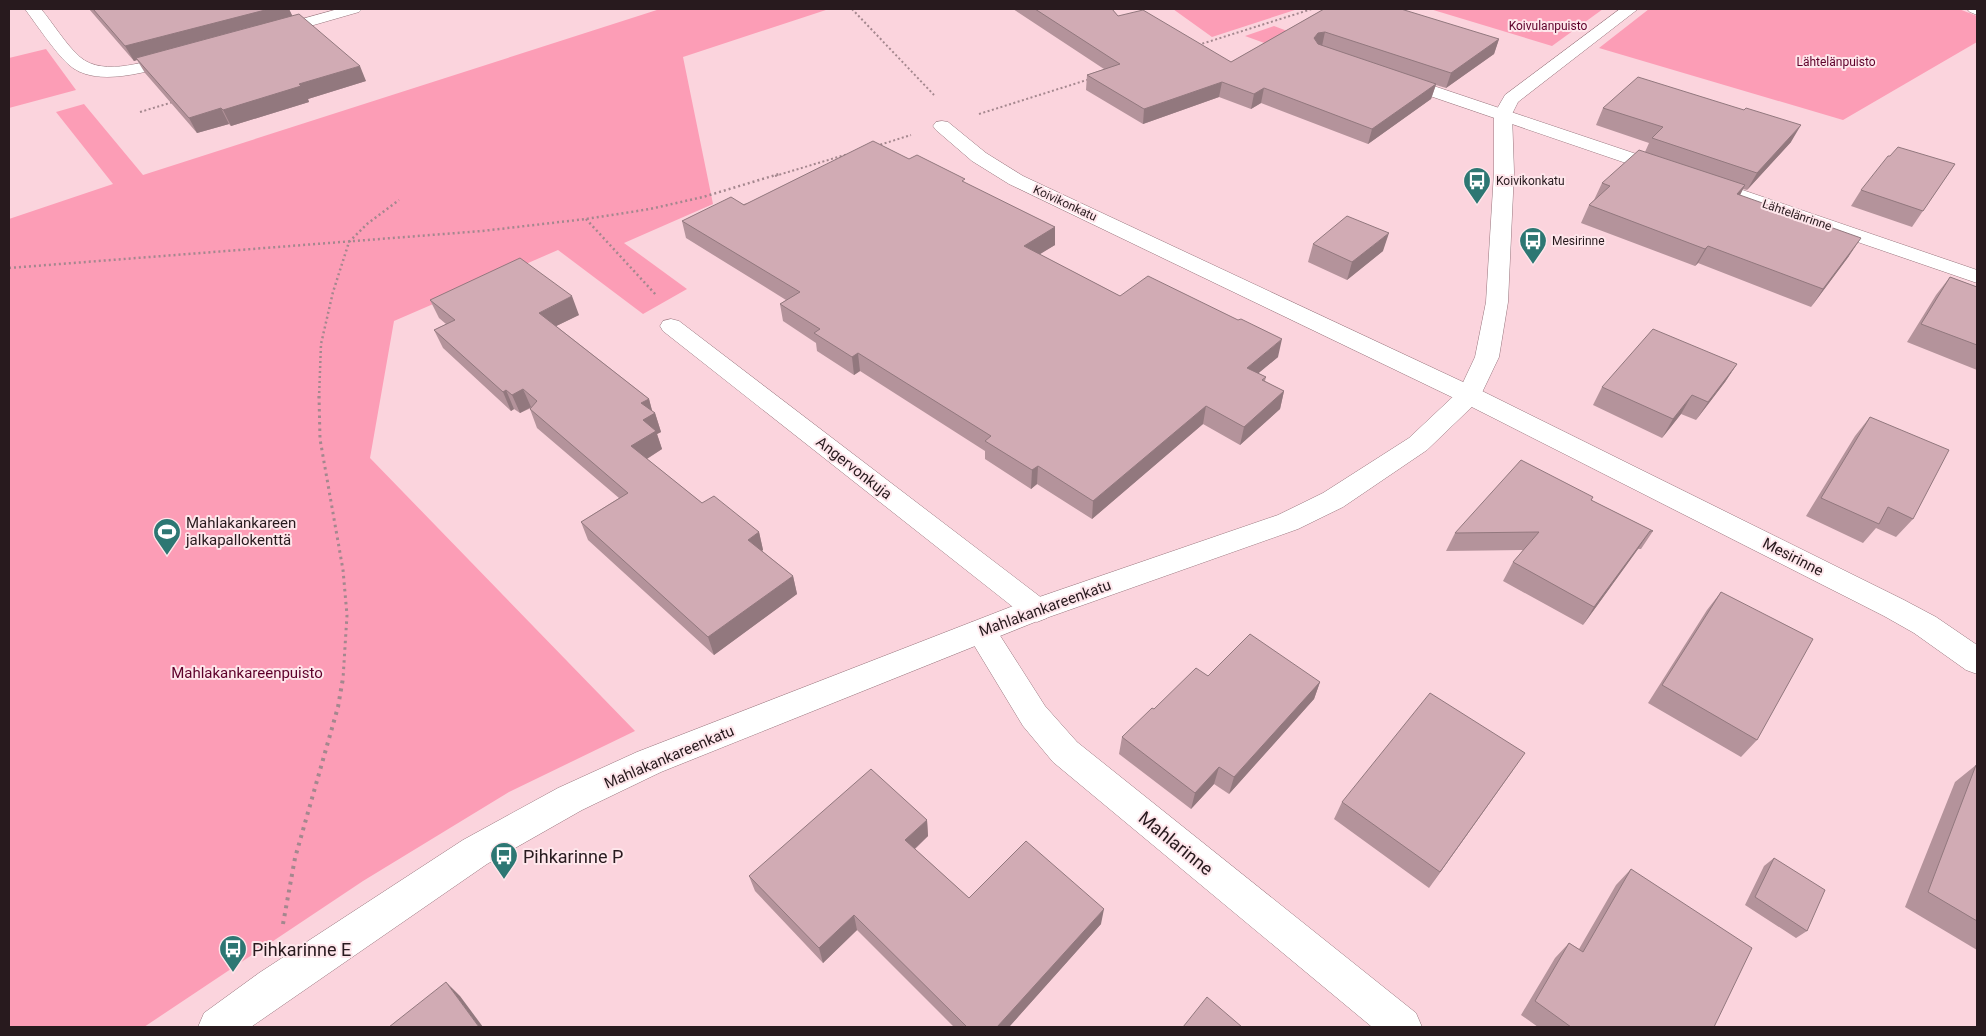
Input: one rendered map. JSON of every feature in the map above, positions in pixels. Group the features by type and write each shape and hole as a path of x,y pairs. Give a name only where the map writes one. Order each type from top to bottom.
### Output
{"street":[{"path":"33,9 74,62 80,66 111,72 146,66 195,53"},
{"path":"256,36 354,9"},
{"path":"1502,114 1512,99 1630,9"},
{"path":"1384,75 1679,175"},
{"name":"Mahlakankareenkatu","path":"218,1027 273,987 475,852 570,799 649,762 1037,610 1288,522 1333,500 1418,444 1468,395 1487,357 1497,302 1504,172 1502,114"},
{"name":"Koivikonkatu","path":"950,123 979,157 1016,180 1468,395"},
{"name":"Lähtelänrinne","path":"1707,184 1977,277"},
{"name":"Angervonkuja","path":"670,326 1037,610"},
{"name":"Mesirinne","path":"1468,395 1894,608 1925,626 1977,662"},
{"name":"Mahlarinne","path":"981,632 1034,716 1065,752 1402,1027"}],"path":[{"path":"852,9 950,123"},
{"path":"1190,48 1312,9"},
{"path":"875,146 1098,77"},
{"path":"140,112 175,101"},
{"path":"9,268 482,231 586,219 703,198 856,152"},
{"path":"273,987 295,858 338,707 345,670 347,615 343,570 320,439 319,390 321,344 333,292 349,242 366,224 400,200"},
{"path":"586,219 656,294 665,308 670,326"}],"green space":[{"name":"Mahlakankareenpuisto","path":"660,9 829,9 683,57 713,204 624,243 687,289 643,314 558,250 394,321 370,458 635,731 509,792 363,881 144,1027 9,1027 9,219 113,184 56,112 84,104 143,175"},
{"path":"1173,9 1298,9 1212,37"},
{"name":"Koivulanpuisto","path":"1430,9 1603,9 1552,46"},
{"name":"Lähtelänpuisto","path":"1649,9 1959,9 1977,16 1977,42 1843,120 1599,48"},
{"path":"1274,26 1322,44 1300,56 1245,36"},
{"path":"46,49 76,90 9,108 9,58"}],"building":[{"path":"93,9 269,9 125,46"},
{"path":"1035,9 1112,9 1118,16 1143,10 1231,62 1324,9 1401,9 1499,39 1451,73 1325,32 1318,33 1314,38 1318,44 1436,84 1372,129 1264,88 1254,94 1222,82 1144,109 1087,75 1120,64"},
{"path":"299,14 360,66 299,84 301,86 223,110 221,108 189,118 136,58"},
{"path":"1638,77 1744,110 1746,108 1801,125 1757,173 1652,138 1663,127 1603,108"},
{"path":"873,141 909,159 917,155 965,179 962,181 1055,227 1024,246 1120,296 1148,276 1238,320 1241,319 1282,339 1247,368 1266,377 1262,380 1284,391 1244,427 1206,406 1093,501 1038,466 1032,470 985,441 991,436 858,353 852,357 814,333 820,329 780,304 800,292 682,221 731,197 744,205"},
{"path":"1898,147 1955,164 1923,211 1861,190 1888,156"},
{"path":"1639,150 1745,185 1737,194 1861,238 1823,289 1708,246 1705,249 1589,205 1610,186 1602,183"},
{"path":"1347,216 1389,233 1352,262 1313,244"},
{"path":"520,258 572,296 539,313 649,399 641,403 655,413 643,420 656,431 631,446 702,503 714,496 759,532 748,540 793,576 708,637 581,522 628,493 530,409 537,401 523,389 512,395 506,390 503,392 434,330 455,320 430,300"},
{"path":"1950,277 1977,287 1977,345 1921,324"},
{"path":"1653,329 1737,364 1708,402 1692,395 1673,419 1602,387"},
{"path":"1870,417 1949,450 1913,519 1888,507 1879,524 1821,498"},
{"path":"1521,460 1593,497 1591,500 1653,531 1650,531 1594,607 1513,562 1539,532 1455,533"},
{"path":"1721,592 1813,639 1757,740 1662,685"},
{"path":"1250,634 1320,682 1234,777 1219,767 1195,793 1122,737 1196,668 1208,676"},
{"path":"1430,693 1525,753 1440,872 1342,802"},
{"path":"1977,765 1977,921 1928,892"},
{"path":"871,769 927,820 905,840 969,898 1026,841 1104,909 997,1027 967,1027 854,915 819,948 749,876"},
{"path":"1774,858 1825,890 1807,931 1755,897"},
{"path":"1631,869 1752,948 1714,1027 1571,1027 1535,1001 1569,943 1583,952"},
{"path":"446,982 479,1027 389,1027"},
{"path":"1207,997 1242,1027 1183,1027"}],"place":[{"name":"Koivikonkatu","path":"1477,205"},
{"name":"Mesirinne","path":"1533,265"},
{"name":"Mahlakankareen jalkapallokenttä","path":"167,556"},
{"name":"Pihkarinne P","path":"504,880"},
{"name":"Pihkarinne E","path":"233,973"}]}
